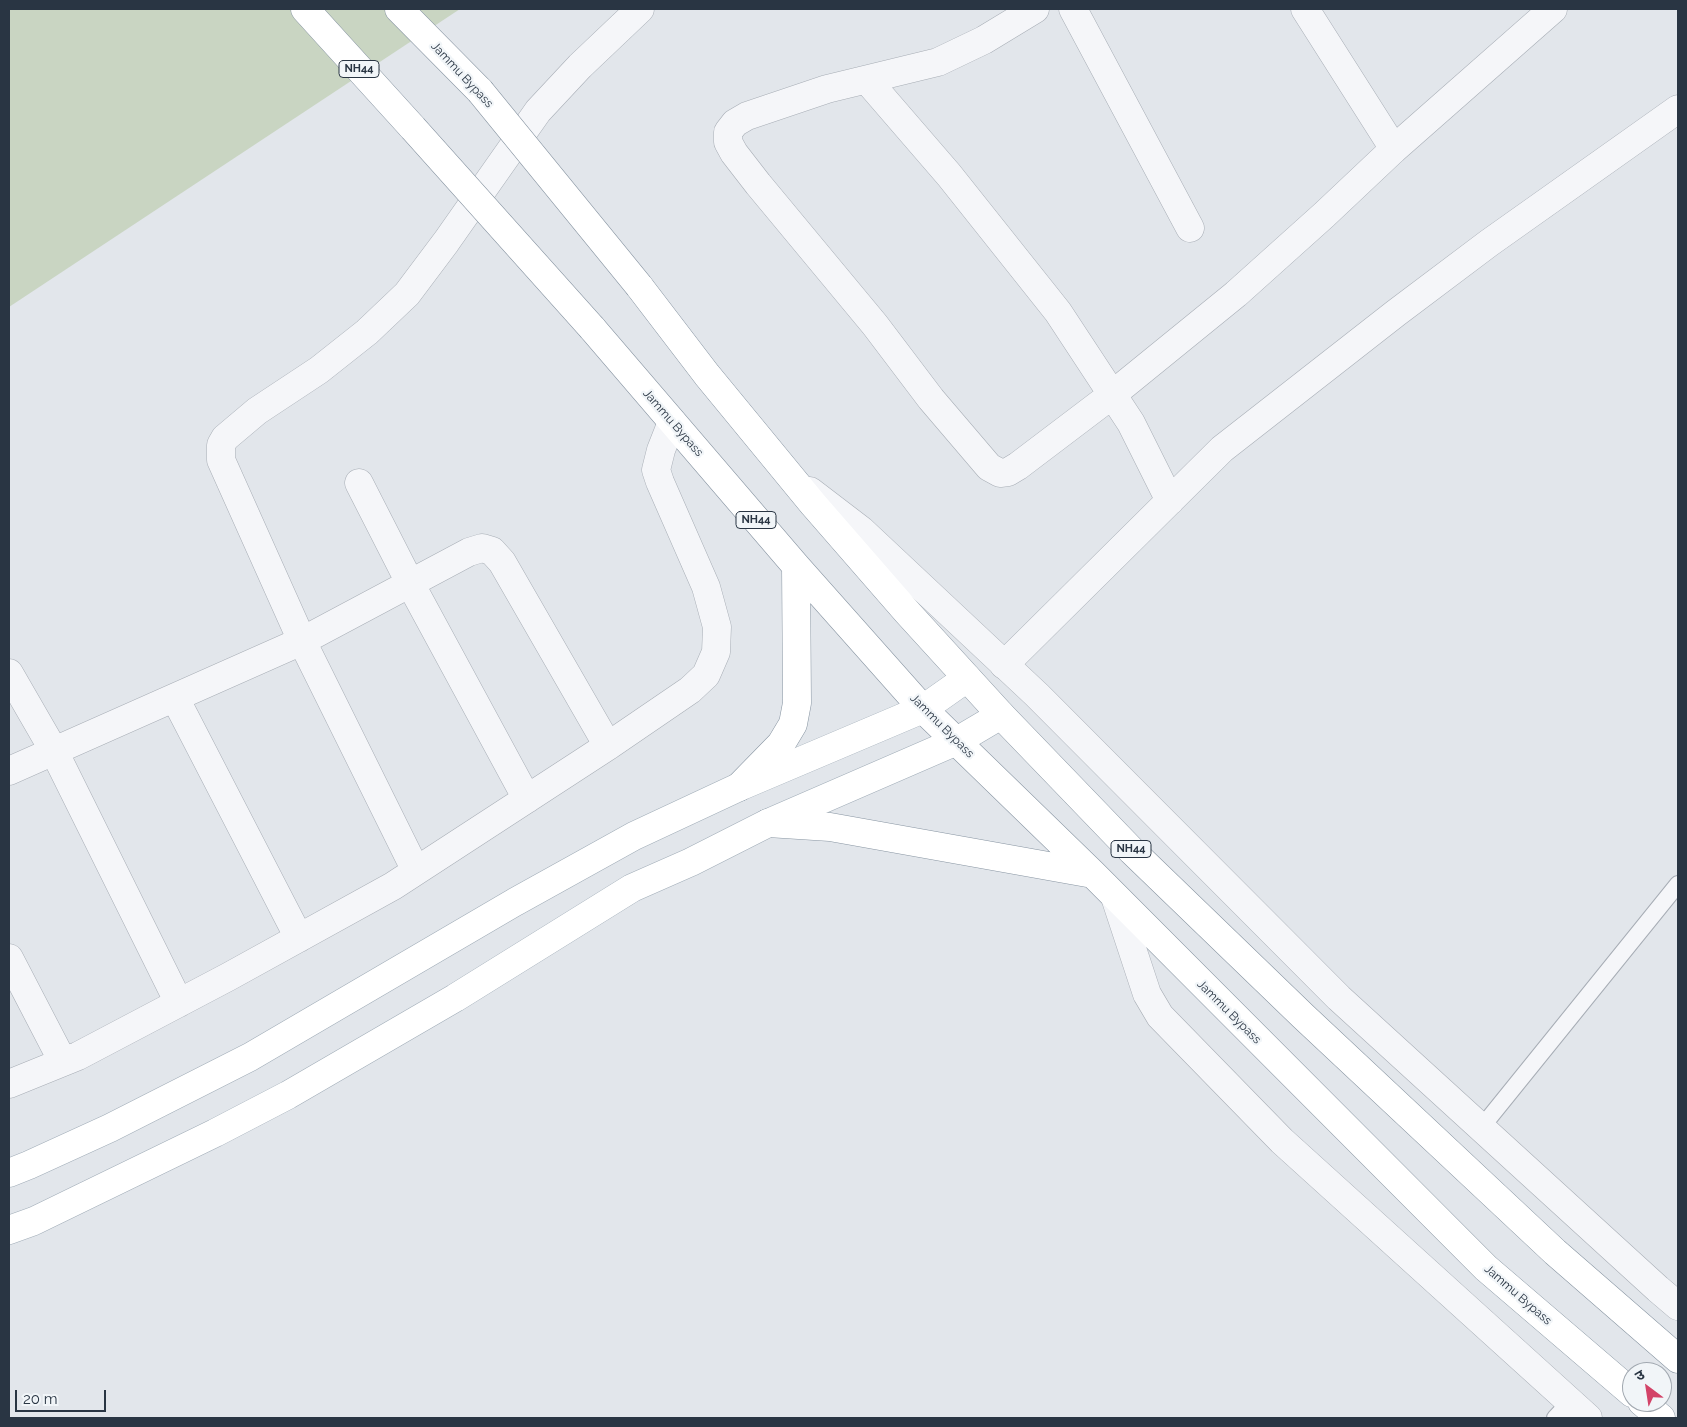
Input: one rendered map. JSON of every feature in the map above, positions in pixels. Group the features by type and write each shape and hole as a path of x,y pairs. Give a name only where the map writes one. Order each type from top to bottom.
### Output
{"main road":[{"name":"Jammu Bypass","path":"305,9 592,328 796,566 923,709 1093,874 1486,1268 1622,1384"},
{"name":"Jammu Bypass","path":"399,9 480,91 791,477 907,612 1001,714 1132,851 1303,1016 1555,1252 1678,1359"},
{"path":"739,787 781,744 793,724 797,703 796,566"},
{"path":"9,1173 110,1128 250,1056 578,866 634,836 739,787 923,709 967,678"},
{"path":"9,1230 34,1221 206,1138 288,1095 455,998 632,888 691,862 768,823 957,741 1001,714"},
{"path":"768,823 830,827 1093,874"}],"street":[{"path":"416,871 302,641 221,460 221,445 225,438 257,411 319,370 367,332 407,294 538,111 580,66 640,9"},
{"path":"1073,9 1190,228"},
{"path":"1305,9 1394,149"},
{"path":"1024,12 962,52 938,62 827,89 747,116 735,123 728,132 728,142 734,153 758,184 875,325 931,399 990,467 1000,473 1013,469 1113,394 1236,294 1394,149 1553,9"},
{"path":"867,80 950,175 1058,312 1132,424 1170,501"},
{"path":"1004,665 1222,449 1489,243 1678,109"},
{"path":"9,1084 78,1056 393,886 608,746 690,690 706,675 716,652 717,627 706,587 656,470 660,450 672,422"},
{"path":"791,477 861,530 1114,772 1339,998 1658,1290 1678,1306"},
{"path":"359,483 410,583 526,799"},
{"path":"9,771 302,641 469,552 482,548 492,551 502,562 608,746"},
{"path":"9,673 54,751 179,1002"},
{"path":"175,698 299,938"},
{"path":"1115,897 1147,994 1160,1016 1282,1141 1571,1413"},
{"path":"9,958 63,1062"}],"lane":[{"path":"1481,1128 1678,884"}],"green space":[{"path":"9,9 460,9 9,307"}]}
